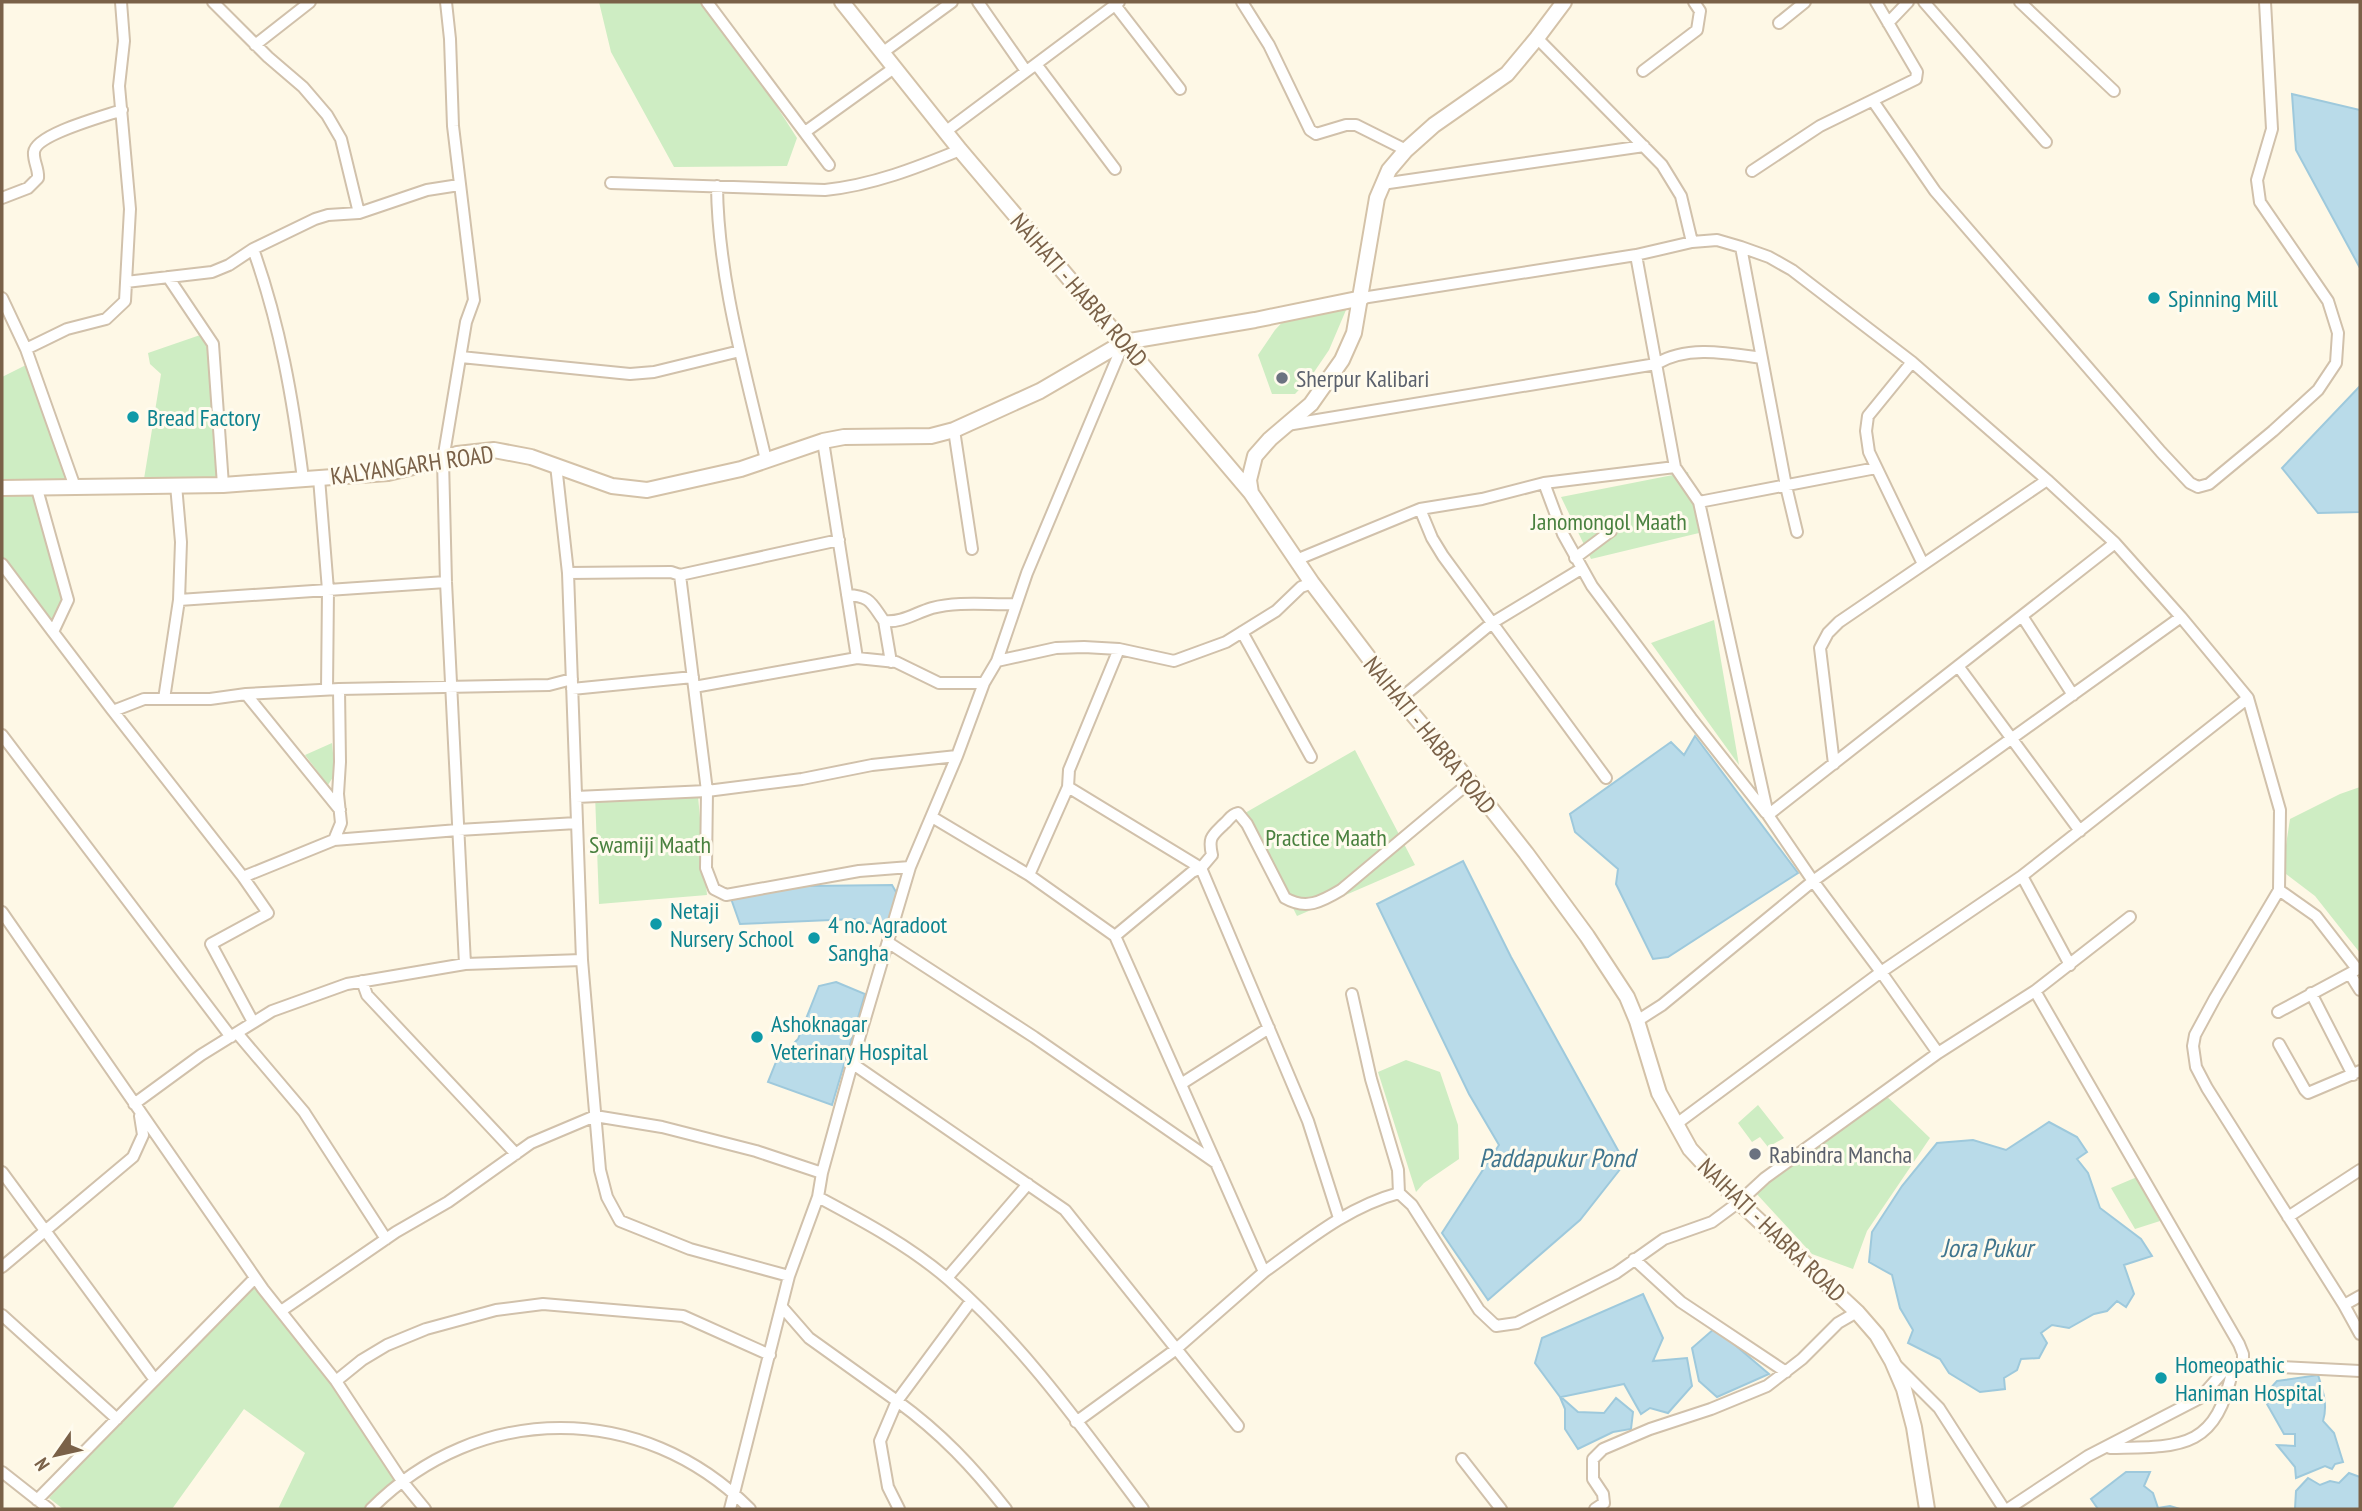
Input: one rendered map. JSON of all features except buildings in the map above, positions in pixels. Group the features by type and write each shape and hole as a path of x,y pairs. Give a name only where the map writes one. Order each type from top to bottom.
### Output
{"main road":[{"name":"NAIHATI - HABRA ROAD","path":"842,2 945,132 1251,493 1312,583 1400,699 1470,782 1587,936 1627,997 1659,1093 1690,1149 1739,1202 1857,1312 1877,1335 1904,1389 1914,1427 1927,1509"},
{"path":"1251,493 1250,480 1255,456 1270,439 1311,404 1342,360 1354,333 1373,220 1382,184 1389,170 1406,150 1434,125 1507,74 1564,2"},
{"path":"1124,342 1255,320 1362,298"},
{"name":"KALYANGARH ROAD","path":"2,488 223,485 388,473 457,454 494,450 531,457 612,486 647,489 741,469 844,437 931,436 954,430 1040,391 1124,342"}],"street":[{"path":"26,348 67,329 106,319 125,301 130,209 119,86 124,41 121,2"},
{"path":"213,2 255,45 303,87 327,115 341,139 359,213"},
{"path":"255,45 310,2"},
{"path":"446,2 453,126 474,300 466,322 443,460 446,582 465,964"},
{"path":"707,2 829,165"},
{"path":"882,53 952,2"},
{"path":"978,2 1115,169"},
{"path":"1242,2 1269,44 1310,130 1316,134 1346,125 1356,125 1406,150"},
{"path":"1643,71 1697,30 1700,11 1694,2"},
{"path":"1779,23 1805,2"},
{"path":"1752,171 1820,126 1916,79 1917,72 1875,2"},
{"path":"1888,23 1908,2"},
{"path":"1924,2 2046,142"},
{"path":"2020,2 2114,91"},
{"path":"1872,101 1936,191 2161,452 2190,483 2198,487 2208,484 2273,431 2318,390 2336,363 2338,333 2328,301 2260,202 2257,180 2272,128 2265,2"},
{"path":"945,132 1117,3 1180,89"},
{"path":"1537,38 1662,165 1678,188 1692,242"},
{"path":"805,132 894,68"},
{"path":"2,198 28,188 38,178 34,154 40,141 122,110"},
{"path":"1382,184 1644,146"},
{"path":"611,183 825,190 849,188 894,176 960,150"},
{"path":"126,282 212,272 315,219 328,215 359,213 427,190 460,185"},
{"path":"717,186 717,221 740,351 766,460"},
{"path":"1362,298 1636,255 1692,242 1717,240 1741,247 1769,257 1792,270 1912,362 2115,543 2248,698 2280,810 2279,890 2195,1035 2193,1046 2196,1066 2207,1088 2360,1334"},
{"path":"1741,247 1797,532"},
{"path":"253,249 270,298 281,342 295,412 303,479"},
{"path":"1636,255 1675,467 1699,502 1768,815"},
{"path":"168,277 213,344 223,485"},
{"path":"2,298 26,348 75,487"},
{"path":"730,1509 789,1276 818,1197 822,1173 910,867 957,756 984,683 997,661 1027,573 1124,342"},
{"path":"461,357 630,374 654,372 740,351"},
{"path":"1287,425 1656,364 1668,357 1714,351 1762,358"},
{"path":"1912,362 1868,416 1866,431 1869,452 1923,564"},
{"path":"954,430 972,549"},
{"path":"823,442 857,658"},
{"path":"556,465 568,573 582,960 600,1170 607,1197 620,1221 690,1249 789,1276"},
{"path":"1296,560 1420,509 1482,499 1544,483 1675,467"},
{"path":"1699,502 1876,468"},
{"path":"319,478 328,590 327,690"},
{"path":"1834,764 1820,649 1828,633 1839,622 2047,480"},
{"path":"1544,483 1563,534 1581,569 1691,718 1768,815 1938,1053"},
{"path":"164,699 179,600 181,542 176,485"},
{"path":"37,489 68,600 53,632"},
{"path":"1420,509 1437,547 1605,778"},
{"path":"1575,558 1611,531"},
{"path":"568,573 671,572 680,575 839,540"},
{"path":"1768,815 2115,543"},
{"path":"2,564 268,913 211,944 253,1022"},
{"path":"1400,699 1492,623 1581,569"},
{"path":"680,575 707,791 706,868 714,889 726,895 859,871 910,867"},
{"path":"179,600 446,582"},
{"path":"997,661 1056,648 1119,649 1174,660 1226,642 1276,611 1301,587 1312,583"},
{"path":"847,595 869,599 884,621 891,662"},
{"path":"884,621 907,619 931,608 971,602 990,605 1016,604"},
{"path":"2022,616 2073,695"},
{"path":"1637,1021 1662,1004 1813,881 2181,617"},
{"path":"1242,632 1311,757"},
{"path":"1029,875 1068,787 1069,770 1119,649"},
{"path":"113,711 144,699 210,699 246,694 339,689 693,682 857,658 897,663 939,683 984,683"},
{"path":"1958,666 2080,831"},
{"path":"334,840 341,823 339,689"},
{"path":"246,694 340,810"},
{"path":"1675,1125 1881,972 2022,876 2248,698"},
{"path":"2,735 234,1035 304,1112 386,1239"},
{"path":"576,797 707,791 802,779 872,765 957,756"},
{"path":"1115,936 1192,872 1201,868 1212,855 1210,845 1213,833 1233,814 1238,813 1248,824 1284,898 1306,906 1341,890 1470,782"},
{"path":"1068,787 1201,868 1308,1121 1339,1218"},
{"path":"932,817 1029,875 1115,936 1264,1272"},
{"path":"243,877 334,840 577,823"},
{"path":"2022,876 2070,965"},
{"path":"2279,890 2316,916 2356,970 2360,990"},
{"path":"2,914 255,1278 335,1381 402,1480 425,1509"},
{"path":"1352,994 1371,1079 1398,1170 1399,1193 1412,1205 1479,1310 1496,1325 1517,1323 1616,1273 1664,1239 1712,1222 1765,1178 1938,1053 2035,991 2130,917"},
{"path":"889,943 1034,1037 1216,1163"},
{"path":"137,1107 201,1055 253,1022 272,1011 347,984 465,964 582,960"},
{"path":"2278,1013 2356,970"},
{"path":"362,981 367,995 516,1154"},
{"path":"2035,991 2242,1350 2218,1415 2198,1437 2157,1447 2108,1448"},
{"path":"2279,1044 2308,1093 2356,1073 2311,993"},
{"path":"1181,1084 1269,1028"},
{"path":"853,1064 1065,1210 1238,1426"},
{"path":"2,1267 133,1157 143,1135 137,1107"},
{"path":"281,1311 386,1239 448,1202 531,1143 595,1116 662,1127 756,1151 822,1173"},
{"path":"2288,1217 2360,1170"},
{"path":"2,1172 155,1380"},
{"path":"947,1278 1028,1184"},
{"path":"1076,1422 1175,1350 1264,1272 1339,1218 1379,1199 1399,1193"},
{"path":"818,1197 873,1226 947,1278 971,1300 1032,1365 1143,1509"},
{"path":"1634,1259 1681,1302 1786,1372"},
{"path":"37,1500 255,1278"},
{"path":"2344,1305 2360,1296"},
{"path":"899,1509 888,1487 880,1441 897,1401 971,1300"},
{"path":"335,1381 387,1345 425,1329 496,1311 544,1304 683,1317 770,1355"},
{"path":"782,1307 809,1338 928,1423 956,1449 1006,1509"},
{"path":"1595,1509 1604,1503 1594,1479 1592,1459 1603,1449 1768,1386 1802,1360 1838,1323 1857,1312"},
{"path":"2,1315 117,1419"},
{"path":"1892,1361 1939,1408 2006,1509 2088,1456 2200,1398 2221,1373 2238,1366 2360,1371"},
{"path":"371,1509 402,1480 446,1453 494,1435 544,1427 595,1429 645,1441 692,1463 734,1493 750,1509"},
{"path":"1462,1459 1501,1509"},
{"path":"2,1472 49,1509"}],"green space":[{"path":"599,2 701,2 747,60 797,138 787,166 674,167 611,52"},
{"path":"1349,303 1329,350 1310,378 1295,394 1272,394 1258,355 1275,330 1287,317"},
{"path":"206,333 223,433 223,485 143,485 161,374 150,364 148,353"},
{"path":"26,365 49,414 75,487 31,488 65,598 53,625 2,557 2,377"},
{"name":"Janomongol Maath","path":"1688,472 1699,533 1591,559 1561,497"},
{"path":"1714,620 1739,765 1651,643"},
{"path":"332,743 335,774 328,785 305,755"},
{"name":"Practice Maath","path":"1355,750 1415,865 1297,916 1245,813"},
{"name":"Swamiji Maath","path":"697,785 707,895 599,904 595,794"},
{"path":"2360,787 2360,953 2315,896 2282,871 2290,819"},
{"path":"1406,1060 1440,1072 1458,1125 1459,1159 1424,1183 1416,1192 1378,1072"},
{"path":"1878,1088 1930,1138 1867,1231 1853,1269 1812,1254 1754,1191"},
{"path":"1758,1105 1784,1138 1768,1147 1760,1137 1752,1142 1738,1123"},
{"path":"2137,1177 2160,1221 2135,1229 2111,1188"},
{"path":"255,1278 402,1481 371,1509 278,1509 305,1453 244,1409 172,1509 63,1509 49,1498"}],"water":[{"path":"2292,94 2360,110 2360,268 2296,150"},
{"path":"2360,386 2360,512 2318,513 2282,468"},
{"path":"1695,736 1798,873 1668,957 1653,959 1616,884 1618,869 1575,832 1570,814 1671,742 1684,755"},
{"name":"Paddapukur Pond","path":"1463,861 1511,957 1625,1163 1580,1220 1488,1300 1442,1233 1499,1145 1469,1094 1377,904"},
{"path":"892,885 903,904 893,930 854,919 740,924 729,893 807,886"},
{"path":"836,982 865,994 832,1105 768,1082 776,1062 798,1039 819,986"},
{"name":"Jora Pukur","path":"2049,1122 2077,1137 2087,1152 2077,1159 2088,1173 2100,1208 2141,1239 2152,1256 2124,1265 2134,1294 2126,1307 2117,1301 2107,1311 2094,1314 2069,1328 2052,1325 2041,1333 2047,1343 2039,1358 2021,1359 2017,1370 2004,1378 2005,1389 1980,1392 1949,1373 1940,1359 1908,1343 1913,1330 1900,1308 1892,1275 1869,1262 1872,1232 1902,1186 1937,1143 1973,1140 2006,1150"},
{"path":"1643,1294 1663,1338 1653,1361 1687,1358 1692,1386 1668,1413 1650,1408 1641,1414 1624,1384 1561,1397 1578,1412 1604,1413 1616,1398 1633,1412 1631,1429 1613,1432 1578,1449 1565,1429 1565,1409 1560,1397 1535,1363 1542,1338"},
{"path":"1715,1328 1769,1374 1717,1397 1699,1381 1692,1348"},
{"path":"2318,1375 2325,1404 2323,1421 2334,1433 2343,1462 2335,1464 2332,1469 2325,1466 2296,1478 2295,1467 2277,1445 2295,1446 2295,1434 2284,1434 2267,1404 2275,1392 2268,1391 2277,1381"},
{"path":"2126,1472 2150,1472 2144,1486 2153,1493 2158,1508 2170,1506 2180,1509 2098,1509 2091,1499"},
{"path":"2349,1473 2360,1477 2360,1509 2295,1509 2296,1491 2308,1478 2320,1485 2330,1481 2339,1483"}],"place":[{"name":"Spinning Mill","path":"2154,298"},
{"name":"Sherpur Kalibari","path":"1282,378"},
{"name":"Bread Factory","path":"133,417"},
{"name":"Netaji Nursery School","path":"656,924"},
{"name":"4 no. Agradoot Sangha","path":"814,938"},
{"name":"Ashoknagar Veterinary Hospital","path":"757,1037"},
{"name":"Rabindra Mancha","path":"1755,1154"},
{"name":"Homeopathic Haniman Hospital","path":"2161,1378"}]}
